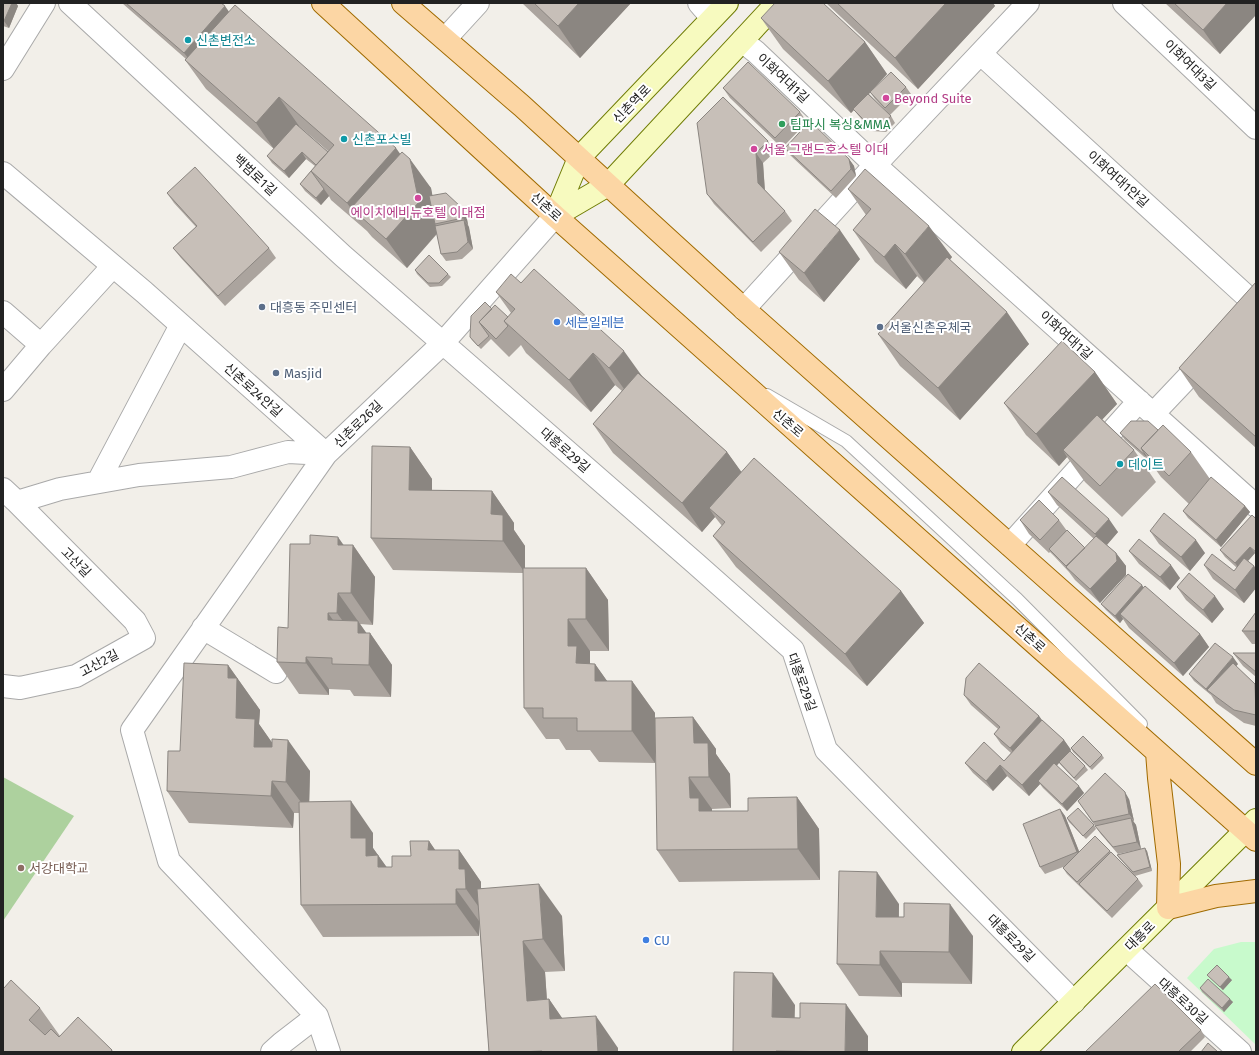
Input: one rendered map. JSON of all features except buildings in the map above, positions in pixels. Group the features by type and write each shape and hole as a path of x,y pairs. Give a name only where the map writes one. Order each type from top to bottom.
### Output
{"main road":[{"name":"신촌로","path":"323,3 555,216 1158,752 1253,830"},
{"path":"403,3 522,106 744,308 1256,764"},
{"path":"555,216 608,185 777,3"},
{"name":"신촌역로","path":"555,216 579,158 713,8"},
{"path":"1158,752 1159,778 1169,864 1168,908 1216,896 1256,891"},
{"name":"대흥로","path":"1023,1052 1168,908 1253,830"}],"street":[{"path":"3,69 44,3"},
{"name":"백범로1길","path":"70,3 343,256 442,344"},
{"path":"445,39 478,3"},
{"name":"이화여대3길","path":"1124,3 1256,128"},
{"path":"744,308 875,165 981,54 1018,7"},
{"name":"이화여대1길","path":"742,41 756,52 875,165 1256,506"},
{"name":"이화여대1안길","path":"981,54 1256,303 1239,321"},
{"name":"신촌로24안길","path":"3,174 113,266 326,454"},
{"name":"신촌로26길","path":"10,495 60,489 139,475 231,467 288,452 326,454 442,344 555,216"},
{"path":"3,390 41,345 113,266"},
{"path":"3,312 41,345"},
{"path":"98,482 181,325"},
{"name":"대흥로29길","path":"442,344 793,650 826,750 1074,1002"},
{"path":"1010,545 1146,408 1218,344"},
{"path":"326,454 132,730 169,861 317,1016 329,1052"},
{"name":"고산길","path":"10,495 135,621 144,638"},
{"path":"203,628 276,672"},
{"name":"고산2길","path":"3,686 20,688 76,676 144,638"},
{"name":"대흥로30길","path":"1127,950 1240,1052"},
{"path":"272,1052 317,1016"}],"lane":[{"path":"734,375 846,441 1017,599 1253,830"}],"green space":[{"path":"3,777 74,816 3,921"},
{"path":"1241,942 1256,942 1256,1045 1187,978 1214,949"}],"place":[{"name":"신촌변전소","path":"188,40"},
{"name":"Beyond Suite","path":"886,98"},
{"name":"팀파시 복싱&MMA","path":"782,124"},
{"name":"신촌포스빌","path":"344,139"},
{"name":"서울 그랜드호스텔 이대","path":"754,149"},
{"name":"에이치에비뉴호텔 이대점","path":"418,198"},
{"name":"대흥동 주민센터","path":"262,307"},
{"name":"세븐일레븐","path":"557,322"},
{"name":"서울신촌우체국","path":"880,327"},
{"name":"Masjid","path":"276,373"},
{"name":"데이트","path":"1120,464"},
{"name":"서강대학교","path":"21,868"},
{"name":"CU","path":"646,940"}]}
